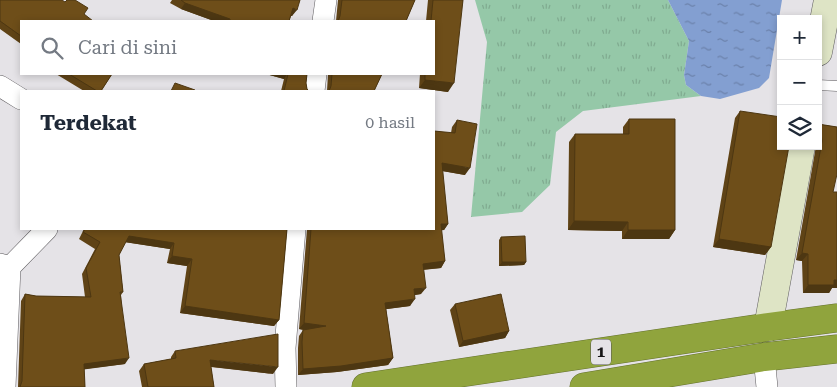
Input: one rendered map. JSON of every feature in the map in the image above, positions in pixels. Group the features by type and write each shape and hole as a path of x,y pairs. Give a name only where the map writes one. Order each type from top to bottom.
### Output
{"highway":[{"name":"1","path":"366,387 837,318"},
{"name":"1","path":"584,387 764,357 837,349"}],"main road":[{"path":"822,40 830,15"},
{"path":"768,327 800,150"}],"street":[{"path":"323,20 326,0"},
{"path":"314,90 316,75"},
{"path":"0,86 20,98"},
{"path":"5,387 5,266 46,230"},
{"path":"286,387 285,348 296,230"},
{"path":"764,357 768,387"}],"lane":[{"path":"822,85 837,86"}],"green space":[{"path":"475,0 668,0 689,41 684,75 686,85 701,96 583,111 556,132 550,185 522,212 471,217 487,42"}],"water":[{"path":"668,0 782,0 780,15 777,15 777,30 769,78 759,88 720,99 701,96 686,85 684,75 689,41"}],"building":[{"path":"0,0 62,0 65,2 67,0 75,0 88,8 84,14 92,20 20,20 20,35 0,21"},
{"path":"181,0 300,0 297,10 293,8 289,20 230,20"},
{"path":"342,0 415,0 406,20 338,20"},
{"path":"433,0 463,0 454,83 425,80 425,75 435,75 435,20 431,20"},
{"path":"71,75 111,75 102,90 95,90"},
{"path":"288,75 307,75 308,90 284,90"},
{"path":"332,75 382,75 374,90 329,90"},
{"path":"175,83 195,90 172,90"},
{"path":"740,111 777,116 777,150 788,150 771,247 719,239"},
{"path":"629,119 675,119 675,230 628,230 628,222 574,221 575,134 629,134"},
{"path":"457,120 477,124 470,168 442,163 448,224 441,224 445,261 423,264 426,288 414,289 415,299 385,303 393,358 341,366 303,369 303,330 326,326 304,323 311,230 435,230 435,131 455,133"},
{"path":"822,125 837,127 837,174 833,192 837,192 837,280 834,280 834,285 808,285 808,254 802,253 820,150 822,150"},
{"path":"84,230 287,230 279,320 185,306 192,259 172,256 174,243 129,236 119,255 123,292 120,292 129,358 84,364 85,387 20,387 22,381 25,294 91,297 86,268 100,242 83,232"},
{"path":"525,236 526,262 502,262 501,237"},
{"path":"501,294 509,331 463,341 455,304"},
{"path":"278,334 278,367 210,360 214,387 148,387 144,364 176,358 175,351"}]}
